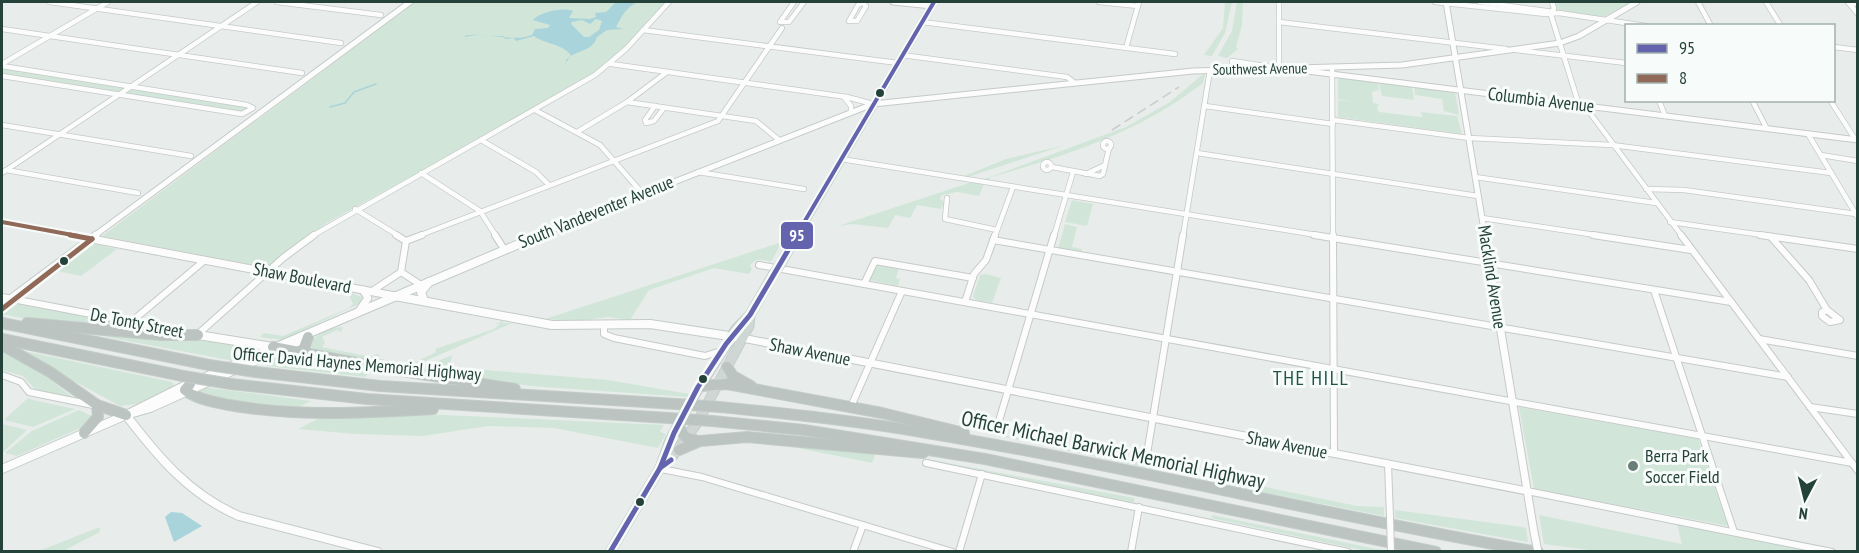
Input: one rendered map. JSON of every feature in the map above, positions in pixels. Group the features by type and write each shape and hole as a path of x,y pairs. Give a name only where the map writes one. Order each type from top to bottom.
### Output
{"highway":[{"path":"3,324 177,336 198,335"},
{"name":"Officer David Haynes Memorial Highway","path":"3,324 208,365 256,372 411,388 677,404"},
{"path":"308,337 304,348 308,354"},
{"name":"Officer David Haynes Memorial Highway","path":"2,339 186,384 231,384 385,401 668,418"},
{"path":"2,345 50,372 97,405 126,415"},
{"path":"278,348 377,367 516,389 541,396"},
{"path":"727,367 733,376 761,392"},
{"path":"702,386 718,383 898,417 963,433 985,443"},
{"path":"186,384 228,406 291,412 475,406"},
{"name":"Officer Michael Barwick Memorial Highway","path":"677,404 861,422 985,443 1384,525 1538,552"},
{"path":"84,433 98,417 97,405"},
{"name":"Officer Michael Barwick Memorial Highway","path":"668,418 834,433 967,455 1436,552"},
{"path":"678,425 680,432 687,438 700,441 765,438 844,447 967,455"},
{"path":"679,450 700,441"}],"main road":[{"path":"610,552 660,468 662,454 678,425 739,324 750,315 933,4"},
{"name":"South Vandeventer Avenue","path":"186,384 242,367 322,327 504,249 873,104"},
{"path":"424,301 421,292 430,280"},
{"name":"Shaw Boulevard","path":"395,296 552,325 650,324 742,338"},
{"path":"660,468 671,460 687,438 750,323 750,315"},
{"name":"South Vandeventer Avenue","path":"3,466 126,415 150,408 186,384 253,356 308,337 322,327"},
{"name":"De Tonty Street","path":"198,335 278,348"},
{"path":"242,367 256,351 254,344"},
{"path":"126,415 170,467 198,494 219,508 239,516 378,552"}],"street":[{"path":"50,2 341,43"},
{"path":"2,65 108,2"},
{"path":"3,171 257,2"},
{"path":"277,2 381,15"},
{"path":"2,305 410,2"},
{"path":"198,335 314,234 590,79 611,64 669,2"},
{"path":"794,2 780,22 789,22 804,2"},
{"path":"864,2 866,6 857,21 849,21 858,5 864,2"},
{"path":"893,2 933,4"},
{"path":"1099,2 1139,4"},
{"path":"1122,2 1139,4"},
{"path":"1279,2 1279,68"},
{"path":"1434,2 1551,12"},
{"name":"Macklind Avenue","path":"1446,2 1538,552"},
{"path":"1480,2 1633,24"},
{"path":"1552,2 1554,8 1551,12 1560,43 1582,105 1857,471"},
{"name":"Southwest Avenue","path":"1332,71 1398,66 1560,43 1579,36 1636,2"},
{"path":"1698,2 1710,24"},
{"path":"1766,2 1780,24"},
{"path":"1850,2 1857,4"},
{"path":"1850,2 1857,14"},
{"path":"1126,48 1139,4"},
{"path":"922,22 1175,54"},
{"path":"1279,22 1625,63"},
{"path":"406,240 718,122 782,28"},
{"path":"2,29 302,73"},
{"path":"643,30 898,63"},
{"path":"1835,47 1857,50"},
{"path":"902,55 1067,78 1075,83"},
{"path":"611,64 842,96 873,104"},
{"path":"2,65 247,105 253,108 242,114 2,75"},
{"name":"Southwest Avenue","path":"873,104 1193,71 1279,68"},
{"name":"Columbia Avenue","path":"1279,68 1332,71 1460,90 1856,140"},
{"path":"1146,460 1211,71"},
{"path":"1332,71 1335,238 1334,454"},
{"path":"577,132 627,102 667,72"},
{"path":"842,96 850,105 851,112"},
{"path":"627,102 758,122 778,141"},
{"path":"1660,102 1665,116"},
{"path":"1753,102 1767,129"},
{"path":"1831,102 1856,140"},
{"path":"655,106 645,123 654,121 664,108"},
{"path":"1204,106 1468,138 1612,145 1831,173"},
{"path":"535,110 600,145 643,194"},
{"path":"2,125 191,156"},
{"path":"1808,134 1857,216"},
{"path":"481,140 536,172 549,185"},
{"path":"1052,168 1097,176 1103,174 1109,148"},
{"path":"1197,153 1478,196"},
{"path":"1821,156 1857,161"},
{"path":"841,159 1731,302"},
{"path":"1085,174 1105,165"},
{"path":"3,171 138,193"},
{"path":"698,172 804,189"},
{"path":"996,431 1073,172"},
{"path":"421,173 480,211 504,249"},
{"path":"1475,177 1656,203"},
{"path":"965,302 976,271 986,260 1013,187"},
{"path":"1646,189 1684,190 1857,216"},
{"path":"947,198 949,203 944,214 945,219 997,230"},
{"path":"355,209 406,240 407,246 401,272 372,291"},
{"path":"1482,218 1691,250"},
{"name":"Shaw Boulevard","path":"2,222 395,296"},
{"path":"1670,222 1857,249"},
{"path":"1771,237 1809,280 1827,310"},
{"path":"993,240 1788,377"},
{"path":"130,322 205,260"},
{"path":"864,284 875,261 973,278"},
{"path":"759,265 1852,464"},
{"path":"401,272 420,285"},
{"path":"357,312 368,298 363,290"},
{"path":"1654,290 1734,532"},
{"path":"853,402 902,291"},
{"name":"De Tonty Street","path":"2,297 198,335"},
{"path":"2,309 12,299"},
{"path":"604,325 604,334 610,337 705,356 711,361 712,369"},
{"name":"Shaw Avenue","path":"742,338 1832,552"},
{"path":"1760,339 1857,356"},
{"path":"705,356 724,350"},
{"path":"2,375 21,382 29,392 97,405"},
{"path":"1810,407 1857,414"},
{"path":"926,463 1348,552"},
{"path":"1388,464 1391,552"},
{"path":"660,468 702,477 953,552"},
{"path":"959,552 982,474"},
{"path":"1131,552 1139,507"},
{"path":"853,552 863,525"}],"green space":[{"path":"415,2 666,2 616,56 593,75 327,223 267,268 102,236"},
{"path":"1225,2 1232,2 1225,33 1212,56 1204,55 1223,28"},
{"path":"1237,2 1243,2 1242,25 1236,47 1238,49 1227,58 1218,56 1232,31"},
{"path":"1555,2 1631,2 1603,17 1558,12"},
{"path":"2,66 252,106 246,113 2,76"},
{"path":"1203,74 1205,75 1203,83 1154,116 1128,129 1075,151 991,177 988,181 982,180 1126,127 1170,102"},
{"path":"1338,77 1378,82 1379,90 1372,92 1373,103 1379,104 1377,108 1379,112 1421,117 1423,116 1420,112 1457,116 1462,134 1338,117 1338,100 1354,102 1338,99"},
{"path":"1379,83 1412,87 1414,100 1382,96"},
{"path":"1414,87 1455,92 1459,115 1444,111 1442,99 1415,95"},
{"path":"1065,145 968,177 962,177 1006,159"},
{"path":"972,182 984,184 979,196 957,192 942,195 940,199 944,202 941,209 917,205 910,218 895,215 888,228 853,224 838,226"},
{"path":"1072,200 1093,204 1087,226 1065,222"},
{"path":"1065,224 1077,227 1072,247 1082,249 1081,252 1058,248"},
{"path":"782,242 771,262 755,261 750,265 752,269 749,274 714,268 649,290 630,320 608,317 578,321 545,319"},
{"path":"94,244 117,249 81,276 58,271"},
{"path":"878,264 899,268 896,278 900,279 898,286 869,280"},
{"path":"986,274 1001,278 992,303 976,300 973,296 980,275"},
{"path":"351,293 362,297 361,303 282,340 260,337 264,333 283,336 349,308 353,304 349,295"},
{"path":"17,302 172,333 47,323 2,314"},
{"path":"503,321 503,323 512,323 407,369 314,350 309,344 324,332 343,327 341,332 337,330 322,337 325,343 322,347 372,357 376,354 380,355 377,358 406,364 411,360 414,363 436,352 435,349 494,329 501,323 492,325"},
{"path":"80,332 233,343 247,346 251,354 234,361"},
{"path":"2,350 23,359 75,399 35,389 23,376 2,370"},
{"path":"24,351 172,382 175,387 137,404 120,406 22,353"},
{"path":"284,352 372,370 365,377 267,366 264,360"},
{"path":"452,355 450,367 608,380 689,394 686,397 530,386 447,374 449,367 426,371 417,370"},
{"path":"203,387 311,401 295,409 271,409 201,395 196,391"},
{"path":"28,398 75,409 33,427 4,420"},
{"path":"1519,407 1698,439 1728,526 1534,489"},
{"path":"79,410 92,416 85,426 17,456 5,453 32,431"},
{"path":"425,414 664,425 660,432 666,434 658,448 554,428 488,426 423,436 298,429 325,415"},
{"path":"924,419 1151,465 1151,469"},
{"path":"2,424 27,430 2,453"},
{"path":"768,442 876,452 872,463"},
{"path":"927,460 1134,498 1134,503"},
{"path":"1184,470 1357,506 1384,507 1384,516 1215,483 1214,480 1183,473"},
{"path":"1135,502 1212,518 1212,515 1386,551 1366,551"},
{"path":"1395,510 1523,527 1526,528 1528,542 1395,518"},
{"path":"1539,515 1682,544 1677,524 1814,551 1604,552 1544,544"},
{"path":"100,528 100,532 67,551 39,551"}],"water":[{"path":"616,2 637,2 627,10 616,27 623,29 607,30 597,37 592,46 570,57 571,55 562,48 534,36 516,41 514,38 505,39 504,37 516,38 532,35 535,29 548,28 550,25 533,20 546,13 569,10 573,11 569,18 590,19 596,17 595,13 606,12","holes":["596,19 602,21 599,30 589,37 584,37 571,24 582,20 590,24"]},
{"path":"171,512 182,513 202,526 174,542 165,517"}],"waterway":[{"path":"330,107 345,103 354,92 376,84"}],"railway":[{"path":"1112,130 1179,87"}],"transit line":[{"name":"95","path":"660,468 665,452 698,387 726,344 750,315 934,2"},
{"name":"8","path":"2,222 92,239"},
{"name":"8","path":"2,309 92,239"},
{"name":"95","path":"610,552 660,468 671,460"}],"place":[{"name":"Berra Park Soccer Field","path":"1633,466"}],"district":[{"name":"THE HILL","path":"1311,378"}]}
